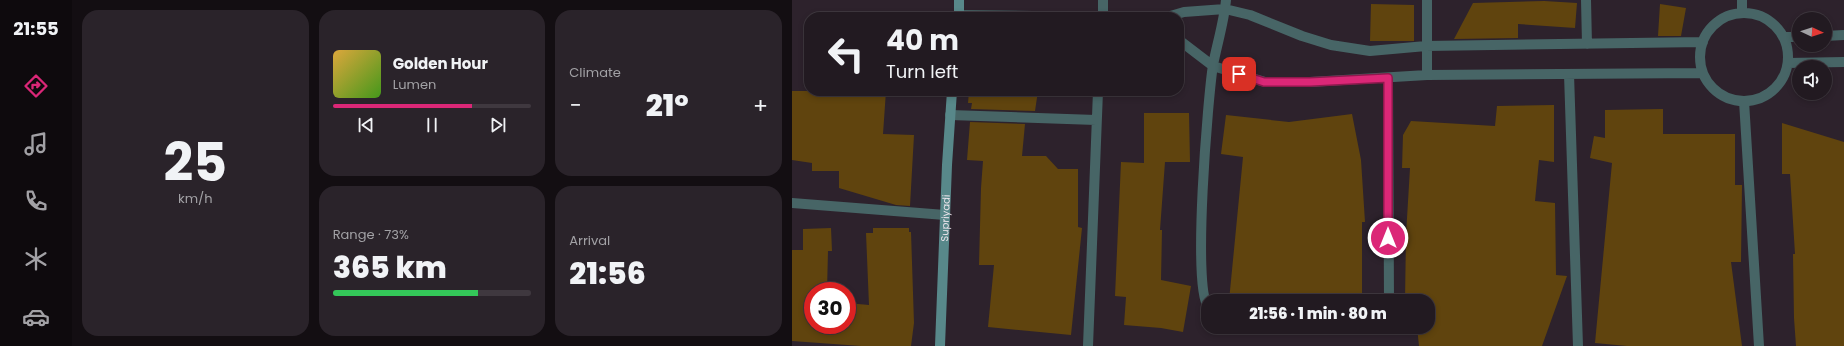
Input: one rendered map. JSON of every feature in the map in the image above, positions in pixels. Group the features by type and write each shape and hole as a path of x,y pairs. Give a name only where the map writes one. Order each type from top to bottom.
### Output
{"main road":[{"path":"959,0 960,12"},
{"name":"Supriyadi","path":"940,346 952,96"}],"street":[{"path":"1102,12 1103,0"},
{"path":"1427,0 1427,75"},
{"path":"1586,0 1587,44"},
{"path":"1742,0 1742,13"},
{"path":"1204,294 1202,280 1202,202 1204,154 1213,66 1226,5"},
{"path":"1184,12 1226,5 1302,36 1331,45 1370,51 1426,46 1703,42"},
{"path":"1742,13 1751,13 1766,19 1773,24 1783,37 1788,54 1788,63 1784,76 1776,88 1764,96 1744,101 1731,99 1719,94 1709,85 1703,73 1700,58 1706,34 1718,21 1734,14 1742,13"},
{"path":"1832,36 1844,35"},
{"path":"1783,37 1792,36"},
{"path":"1184,44 1213,66 1264,82 1310,82 1427,75 1703,73"},
{"path":"1788,63 1844,62"},
{"path":"1569,74 1578,346"},
{"path":"1388,78 1389,294"},
{"path":"1088,346 1098,96"},
{"path":"1744,101 1759,346"},
{"path":"950,115 1096,120"},
{"path":"792,203 945,216"}],"building":[{"path":"1544,1 1577,3 1575,28 1518,24 1518,38 1454,39 1473,3"},
{"path":"1371,4 1414,5 1414,41 1370,41"},
{"path":"1660,4 1686,8 1681,36 1658,36"},
{"path":"792,91 804,91 804,96 886,96 883,134 914,135 910,206 896,205 839,188 839,171 812,171 812,163 792,160"},
{"path":"969,96 1037,96 1035,111 971,109 972,103 968,103"},
{"path":"1554,105 1554,162 1539,160 1535,201 1555,203 1556,275 1567,276 1542,346 1419,346 1418,334 1435,334 1435,294 1405,294 1406,235 1410,168 1402,168 1403,135 1411,121 1495,126 1497,106"},
{"path":"1663,109 1663,134 1735,134 1735,185 1742,185 1741,262 1731,262 1742,346 1627,346 1595,343 1612,163 1590,158 1594,136 1605,138 1605,110"},
{"path":"1144,113 1189,113 1190,162 1165,162 1160,230 1162,230 1161,280 1191,286 1183,332 1161,328 1124,325 1126,297 1115,296 1121,162 1144,163"},
{"path":"1352,114 1361,160 1365,222 1362,222 1362,294 1230,294 1243,157 1221,154 1226,115 1289,122"},
{"path":"970,122 1025,124 1022,156 1046,156 1058,169 1078,169 1078,227 1082,228 1071,335 988,327 994,265 979,265 983,161 967,160"},
{"path":"1782,123 1844,142 1844,346 1796,346 1793,254 1795,254 1790,174 1782,174"},
{"path":"831,228 832,251 828,251 827,282 804,282 804,334 856,334 856,304 869,305 866,233 873,233 873,228 909,228 909,232 911,232 914,323 911,346 861,346 792,341 792,250 803,250 803,229"}],"route":[{"path":"1239,74 1264,82 1310,82 1388,78 1388,238"}]}
